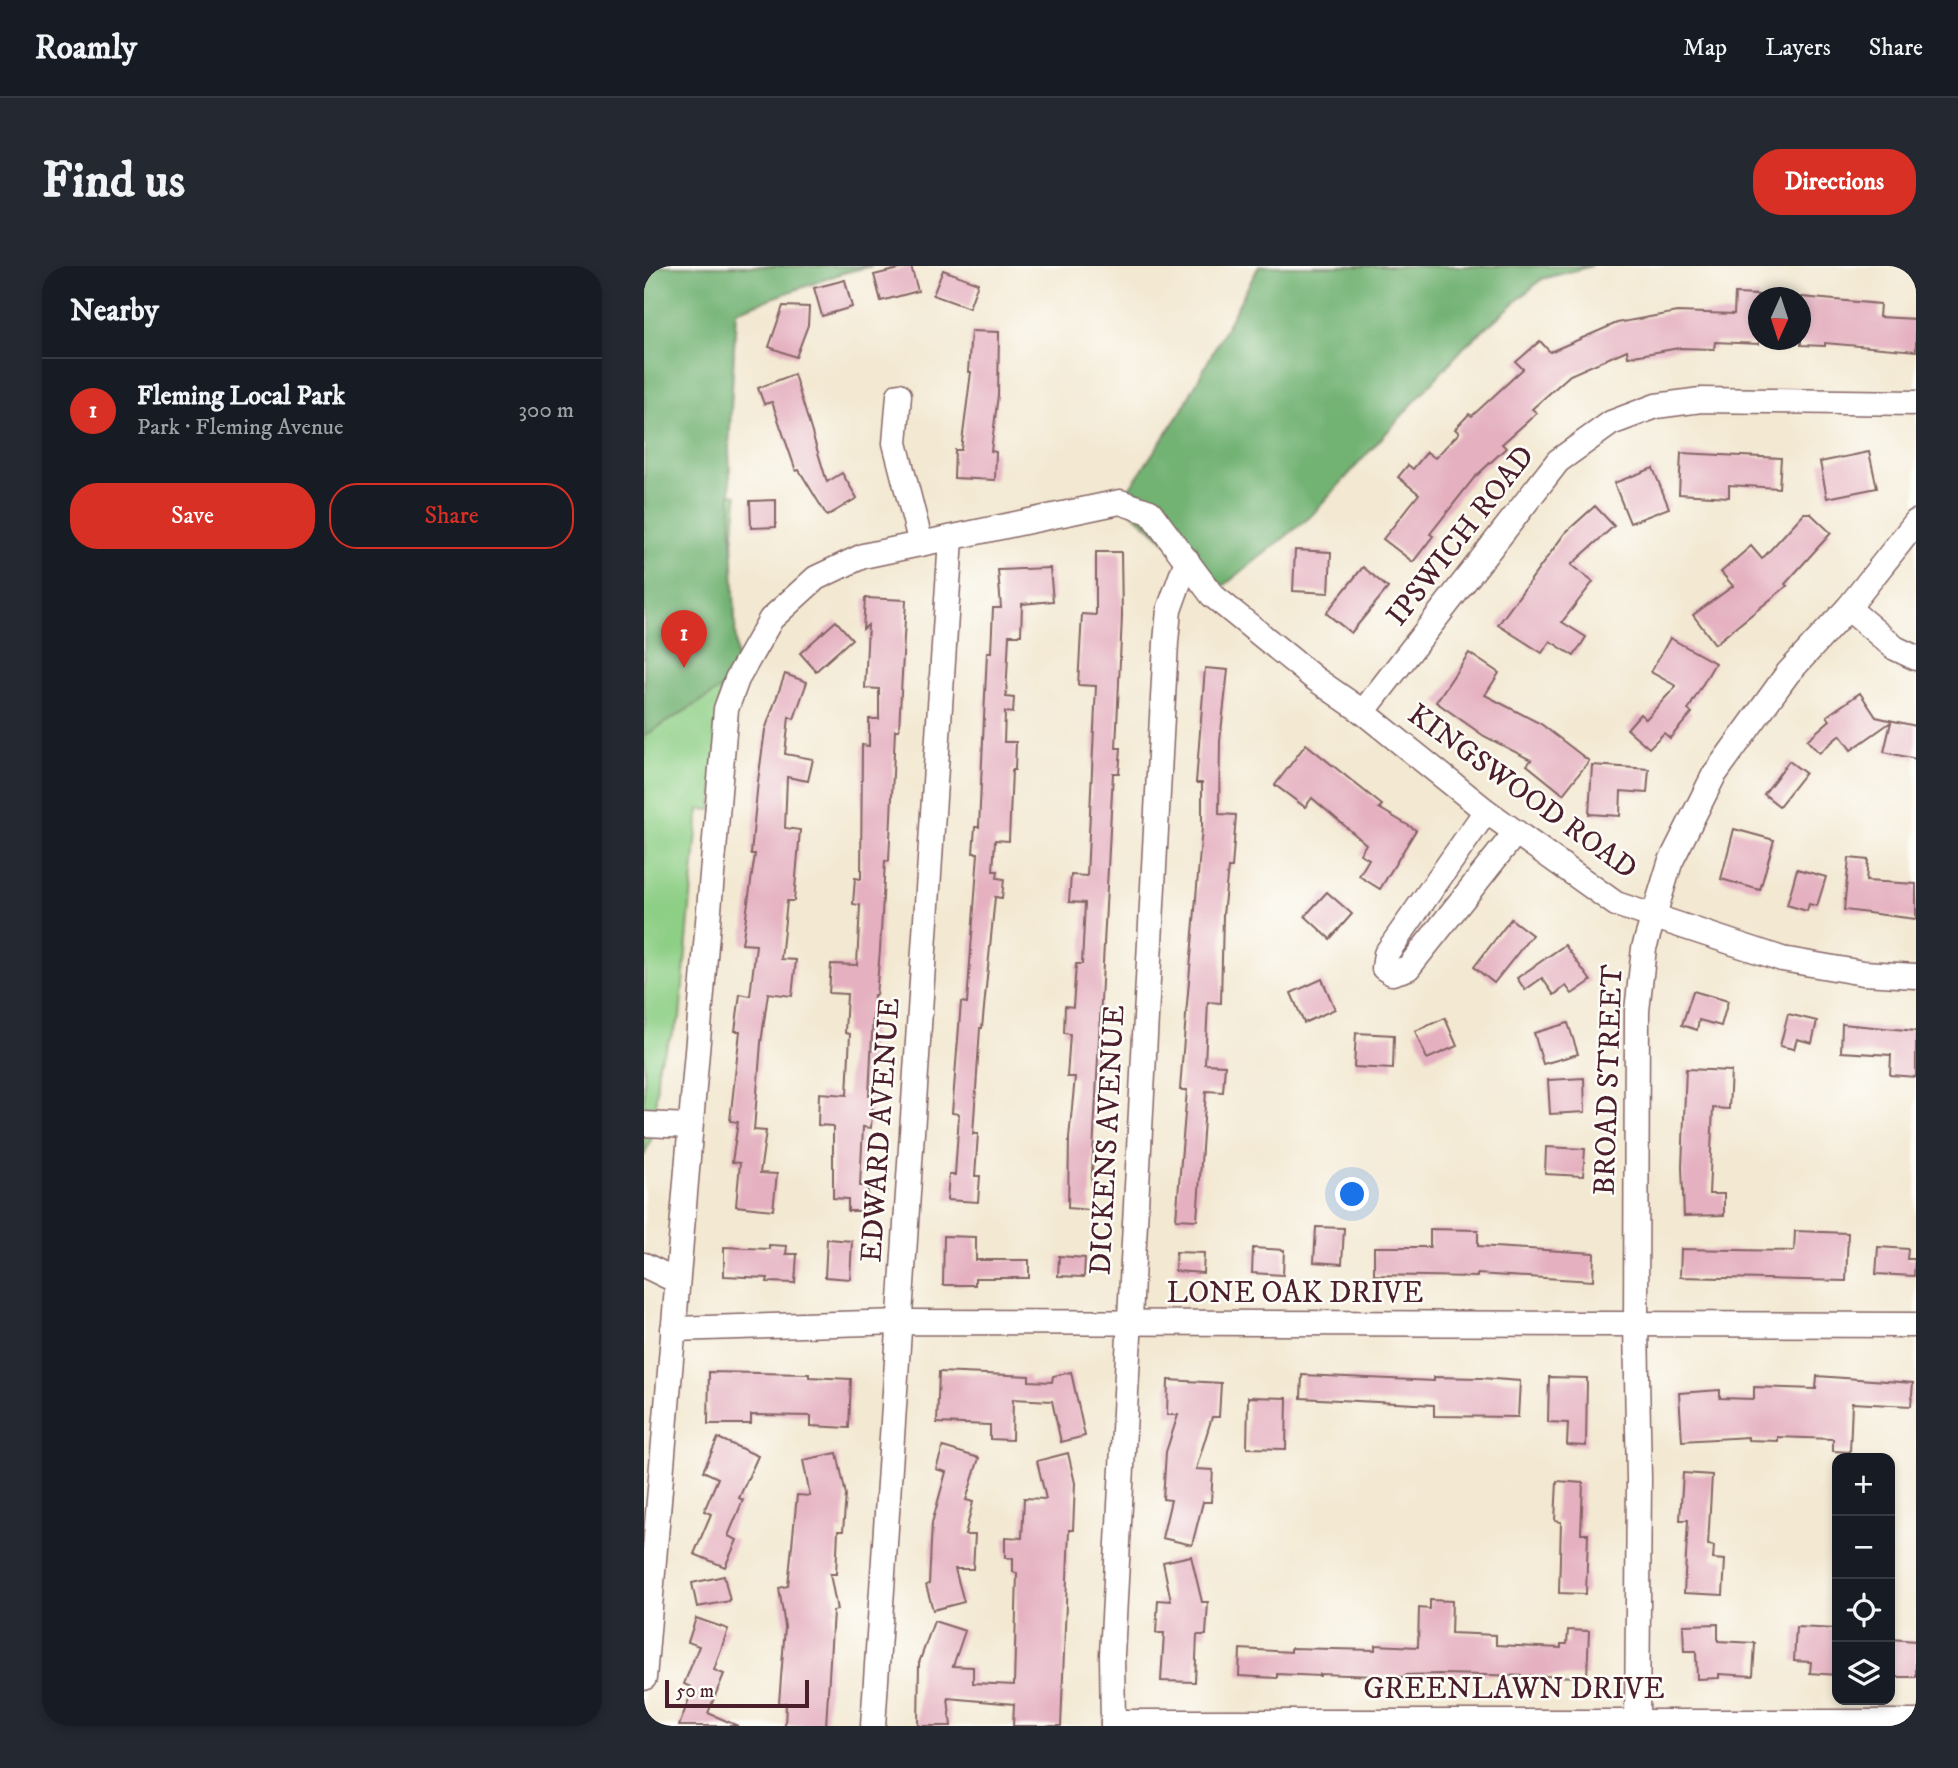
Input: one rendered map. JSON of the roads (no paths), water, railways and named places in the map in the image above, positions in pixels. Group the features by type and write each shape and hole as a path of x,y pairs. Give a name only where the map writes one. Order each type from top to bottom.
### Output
{"street":[{"path":"899,395 895,443 921,544"},
{"name":"IPSWICH ROAD","path":"1363,712 1558,461 1611,423 1656,406 1702,400 1916,403"},
{"name":"KINGSWOOD ROAD","path":"644,1678 726,709 737,679 771,619 816,578 863,556 1120,502 1150,512 1212,594 1314,678 1363,712 1486,811 1616,904 1782,959 1863,973 1916,976"},
{"name":"BROAD STREET","path":"1636,1723 1639,1479 1636,1325 1637,1010 1644,948 1670,863 1714,775 1788,673 1848,608 1916,522"},
{"name":"EDWARD AVENUE","path":"873,1726 951,538"},
{"name":"DICKENS AVENUE","path":"1113,1724 1112,1655 1166,642 1169,610 1187,560"},
{"path":"1848,608 1895,648 1916,658"},
{"path":"1486,811 1386,954 1384,968 1392,974 1408,968 1516,832"},
{"path":"644,1124 690,1126"},
{"path":"644,1265 677,1281"},
{"name":"LONE OAK DRIVE","path":"673,1329 901,1322 1916,1325"},
{"name":"GREENLAWN DRIVE","path":"1113,1724 1916,1722"}],"place":[{"name":"Fleming Local Park","path":"684,668"}]}
